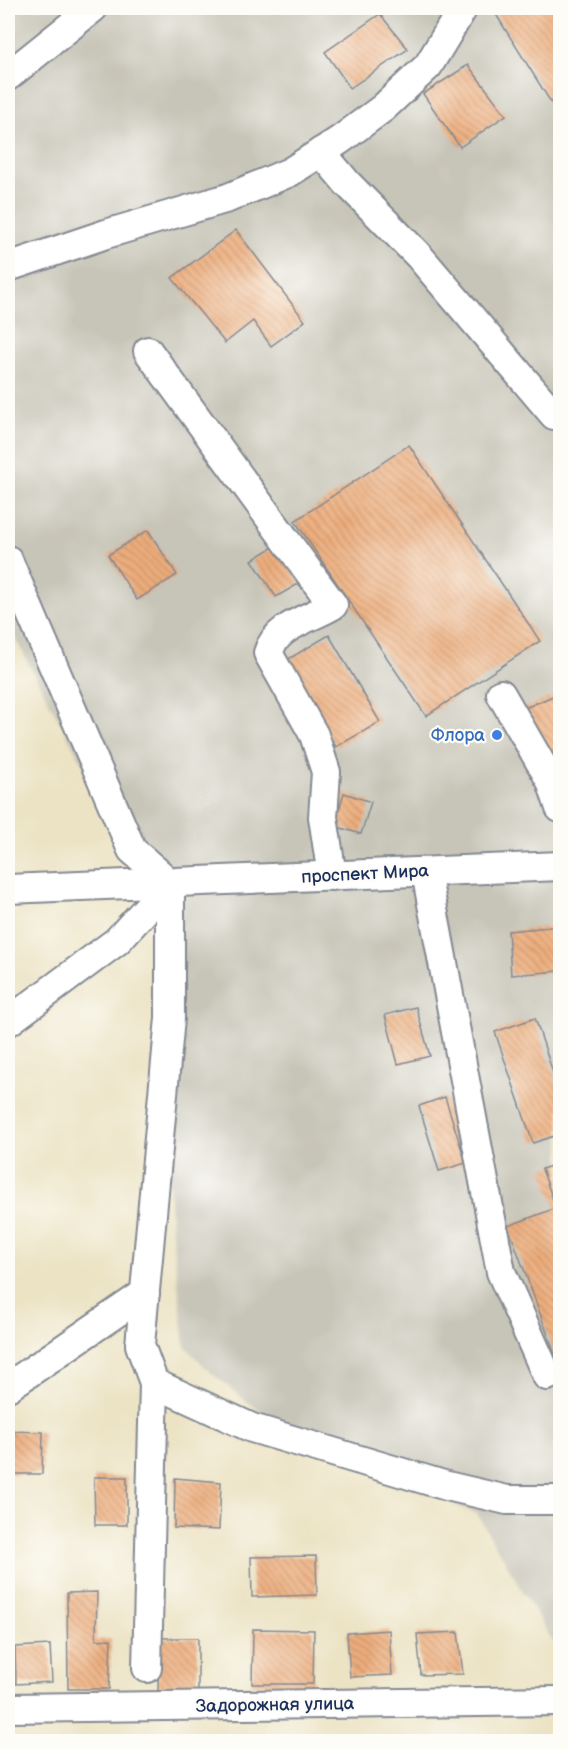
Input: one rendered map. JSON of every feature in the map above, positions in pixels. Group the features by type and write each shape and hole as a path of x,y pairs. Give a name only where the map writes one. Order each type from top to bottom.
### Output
{"street":[{"path":"8,76 93,8"},
{"path":"8,267 106,234 228,198 290,172 383,108 428,66 463,8"},
{"path":"321,152 347,183 419,256 555,415"},
{"path":"148,351 333,605 286,628 272,641 268,653 314,735 326,772 323,817 332,876"},
{"path":"8,560 132,850 170,883 170,1018 141,1345 153,1383 147,1668"},
{"path":"501,694 551,781 561,808"},
{"name":"проспект Мира","path":"8,889 561,866"},
{"path":"426,872 501,1272 547,1376"},
{"path":"8,1022 117,941 170,883"},
{"path":"8,1387 145,1293"},
{"path":"153,1383 252,1428 447,1486 507,1500 561,1500"},
{"name":"Задорожная улица","path":"8,1708 551,1702"}],"shaded area":[{"path":"8,8 560,8 560,1654 477,1514 293,1438 210,1372 185,1346 172,1234 151,893 8,625"}],"building":[{"path":"492,8 560,8 560,117"},
{"path":"380,14 408,49 350,88 325,52"},
{"path":"468,65 506,115 460,147 423,94"},
{"path":"236,230 305,321 271,346 253,321 225,343 172,278"},
{"path":"409,445 540,641 426,716 295,521"},
{"path":"148,530 177,575 137,600 108,555"},
{"path":"275,546 300,583 276,597 252,560"},
{"path":"329,635 380,722 336,747 285,661"},
{"path":"560,693 560,787 525,708"},
{"path":"344,793 371,802 361,834 334,826"},
{"path":"560,926 560,971 511,975 508,931"},
{"path":"416,1007 430,1056 398,1064 385,1015"},
{"path":"535,1018 560,1094 560,1134 533,1143 495,1032"},
{"path":"445,1097 466,1163 439,1171 419,1106"},
{"path":"560,1163 560,1368 508,1226 556,1208 542,1169"},
{"path":"8,1431 43,1432 42,1474 8,1474"},
{"path":"94,1477 127,1477 127,1525 95,1525"},
{"path":"175,1478 221,1482 219,1530 174,1528"},
{"path":"316,1556 317,1595 252,1597 251,1557"},
{"path":"97,1592 96,1640 111,1639 109,1689 68,1689 67,1593"},
{"path":"253,1629 314,1630 313,1684 252,1684"},
{"path":"389,1630 392,1675 350,1677 347,1633"},
{"path":"458,1632 463,1674 421,1675 417,1634"},
{"path":"159,1638 198,1638 198,1694 158,1693"},
{"path":"50,1645 52,1682 16,1684 15,1647"}],"place":[{"name":"Флора","path":"497,735"}]}
